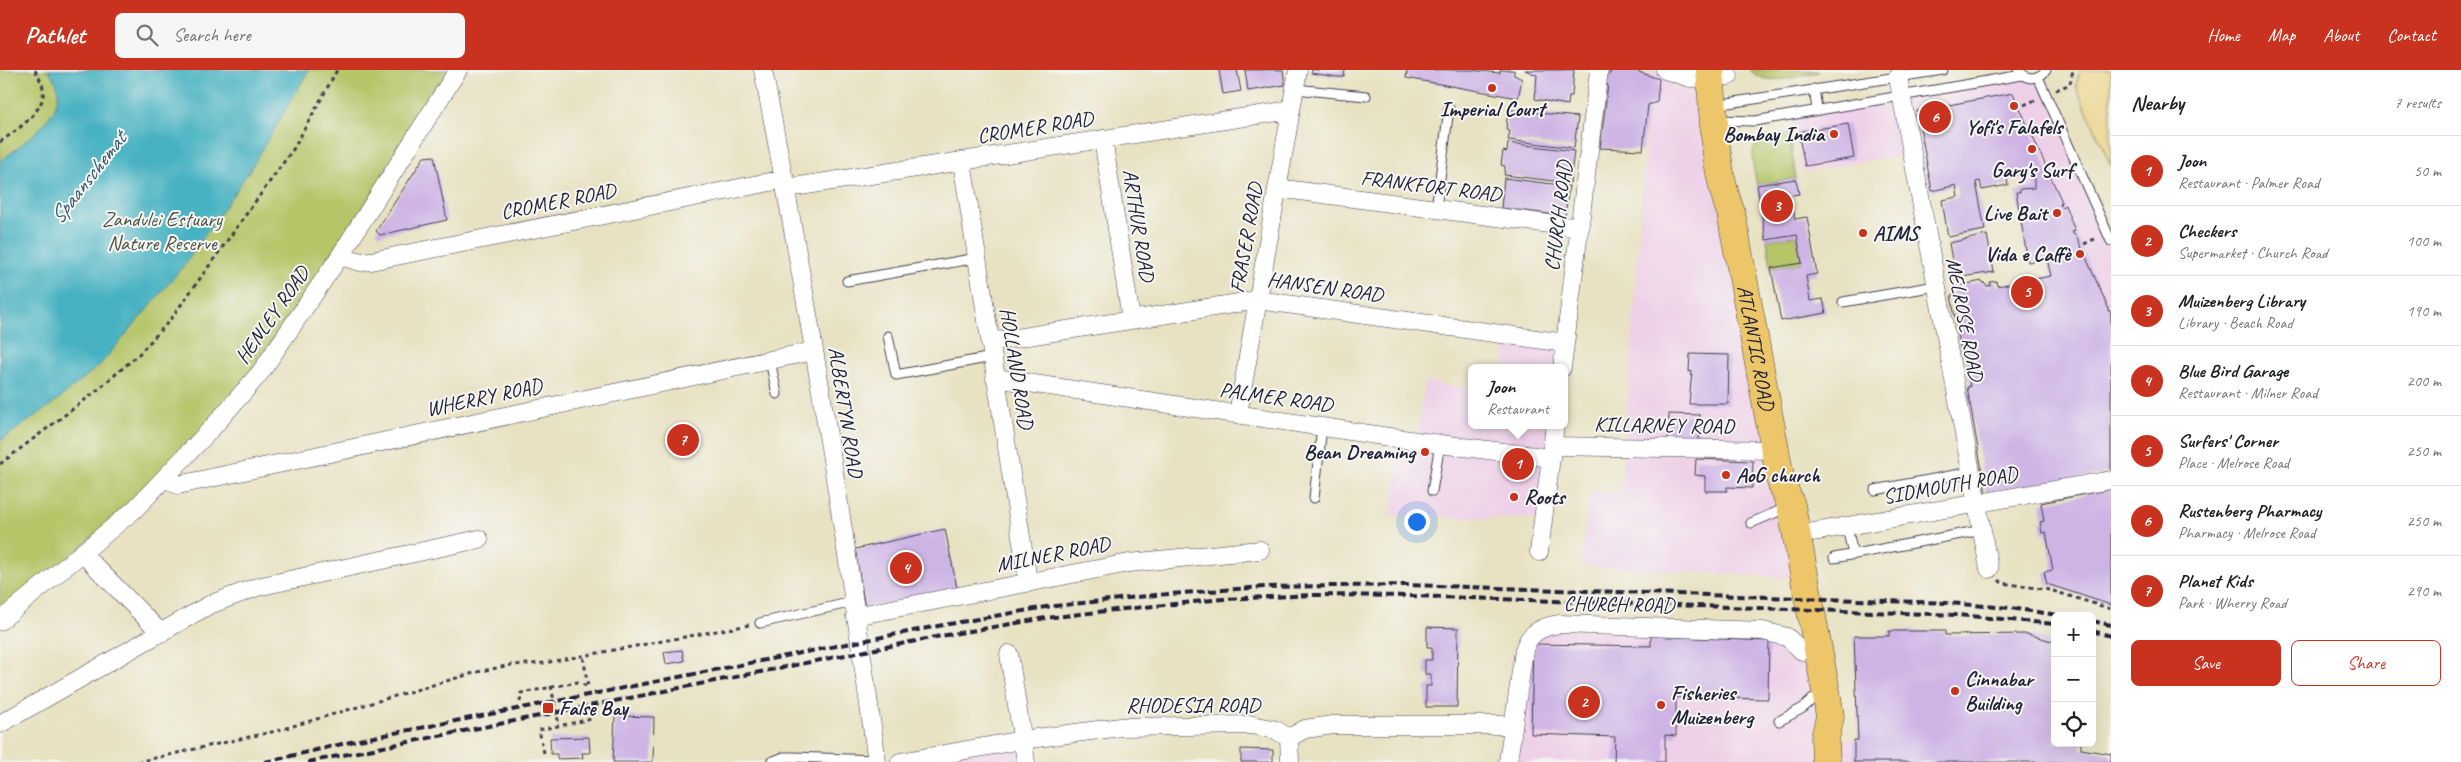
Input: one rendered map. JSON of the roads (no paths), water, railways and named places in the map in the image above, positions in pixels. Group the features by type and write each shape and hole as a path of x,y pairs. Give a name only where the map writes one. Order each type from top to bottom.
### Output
{"main road":[{"name":"ATLANTIC ROAD","path":"1721,93 1725,198 1731,213 1781,482 1791,505 1830,718 1825,750"},
{"name":"ATLANTIC ROAD","path":"1781,482 1778,511 1802,651 1816,718 1825,750"}],"street":[{"name":"HENLEY ROAD","path":"0,621 135,509 260,373 340,256 458,70"},
{"name":"ALBERTYN ROAD","path":"763,70 786,184 854,609 876,761"},
{"name":"FRASER ROAD","path":"1238,414 1298,70"},
{"name":"CHURCH ROAD","path":"1562,364 1599,70"},
{"path":"1665,70 1690,78 1721,93"},
{"name":"MELROSE ROAD","path":"1897,74 1989,569"},
{"name":"CROMER ROAD","path":"340,256 361,262 371,261 786,184 962,162 1291,110"},
{"name":"ARTHUR ROAD","path":"1103,139 1131,319"},
{"name":"HOLLAND ROAD","path":"962,162 1028,581"},
{"name":"FRANKFORT ROAD","path":"1277,188 1580,228"},
{"name":"HANSEN ROAD","path":"991,350 1131,319 1258,300 1565,343"},
{"name":"WHERRY ROAD","path":"165,478 178,485 813,351"},
{"name":"PALMER ROAD","path":"995,378 1440,444 1552,452"},
{"path":"1539,552 1555,429"},
{"name":"KILLARNEY ROAD","path":"1552,452 1775,450"},
{"name":"SIDMOUTH ROAD","path":"1796,535 2111,480"},
{"path":"0,724 210,605 257,587 479,539"},
{"name":"MILNER ROAD","path":"854,609 1129,563 1260,550"},
{"path":"82,553 161,633"},
{"name":"CHURCH ROAD","path":"1508,762 1526,644 1532,634 1552,625 1758,630 1787,637 1802,651"},
{"path":"1009,654 1026,762"},
{"name":"RHODESIA ROAD","path":"900,762 1022,740 1121,726 1253,724 1276,730 1289,738"},
{"path":"1290,762 1289,738 1310,728 1333,725 1513,725"}],"lane":[{"path":"1721,93 1814,89 1897,74 1942,70"},
{"path":"1721,93 1749,122 2020,72 2027,78 2038,77 2046,70"},
{"path":"2038,77 2111,241"},
{"path":"1295,88 1366,96"},
{"path":"1814,89 1818,109"},
{"path":"1436,209 1449,108"},
{"path":"847,281 976,258"},
{"path":"1842,302 1936,286"},
{"path":"888,336 896,375 991,350"},
{"path":"770,360 777,394"},
{"path":"1314,498 1322,426"},
{"path":"1432,491 1440,444"},
{"path":"1875,490 1971,472"},
{"path":"1751,523 1778,511"},
{"path":"1848,526 1853,555"},
{"path":"1834,558 1982,530"},
{"path":"760,623 854,609"},
{"path":"1779,721 1803,708 1813,699"},
{"path":"771,762 793,757 876,761"}],"water":[{"name":"Spaanschemat","path":"48,70 309,70 250,170 186,263 101,364 54,403 0,441 0,161 37,131 53,111 57,101 58,88"}],"railway":[{"path":"265,762 359,740 938,626 1046,607 1156,595 1264,587 1408,585 1948,603 2010,608 2051,614"},
{"path":"308,762 941,636 1046,618 1223,599 1315,595 1411,596 1958,615 2051,624"},
{"path":"2096,622 2111,625"},
{"path":"2096,632 2111,636"}],"place":[{"name":"Imperial Court","path":"1492,88"},
{"name":"Yofi's Falafels","path":"2014,106"},
{"name":"Rustenberg Pharmacy","path":"1935,117"},
{"name":"Bombay India","path":"1834,134"},
{"name":"Gary's Surf","path":"2032,149"},
{"name":"Muizenberg Library","path":"1777,206"},
{"name":"Live Bait","path":"2057,213"},
{"name":"AIMS","path":"1863,233"},
{"name":"Vida e Caffè","path":"2080,254"},
{"name":"Surfers' Corner","path":"2027,292"},
{"name":"Planet Kids","path":"683,440"},
{"name":"Bean Dreaming","path":"1425,452"},
{"name":"Joon","path":"1518,464"},
{"name":"AoG church","path":"1726,475"},
{"name":"Roots","path":"1514,497"},
{"name":"Blue Bird Garage","path":"906,568"},
{"name":"Cinnabar Building","path":"1955,691"},
{"name":"Checkers","path":"1584,702"},
{"name":"Fisheries Muizenberg","path":"1661,705"},
{"name":"False Bay","path":"548,708"}],"park label":[{"name":"Zandvlei Estuary Nature Reserve","path":"162,231"}]}
